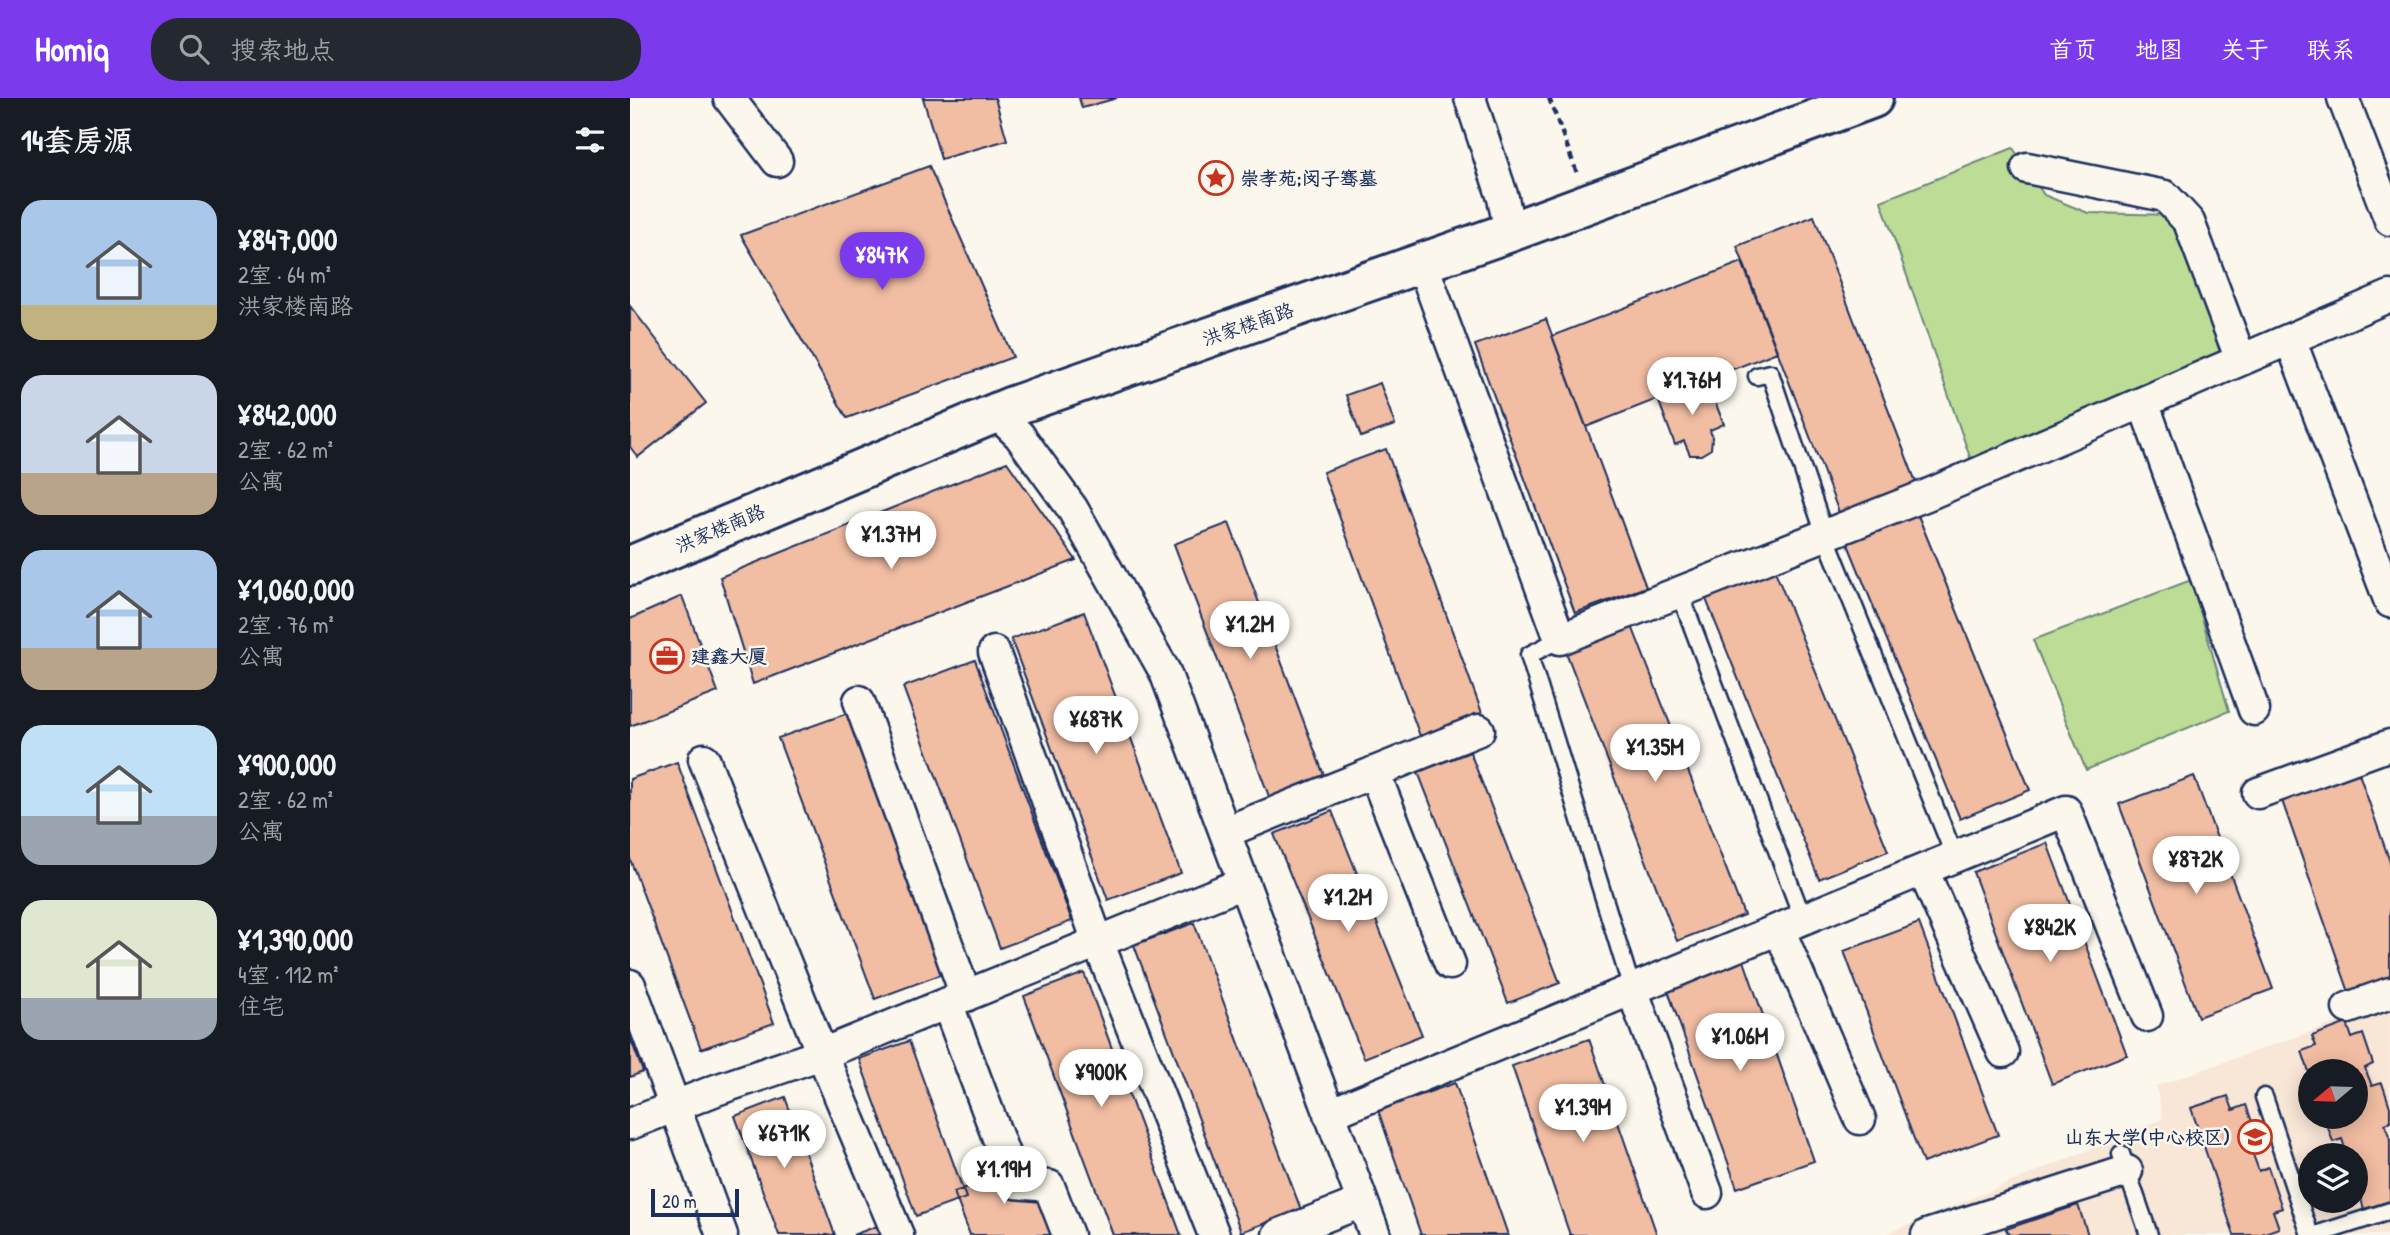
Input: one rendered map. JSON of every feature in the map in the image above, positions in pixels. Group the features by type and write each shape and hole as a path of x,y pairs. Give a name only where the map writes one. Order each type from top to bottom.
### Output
{"street":[{"path":"729,98 777,161"},
{"path":"1470,98 1503,198 1510,232"},
{"name":"洪家楼南路","path":"630,566 1003,410 1510,232 1873,98"},
{"path":"2343,98 2390,220"},
{"path":"2027,168 2165,197 2189,222 2241,360"},
{"path":"1422,263 1560,639 1927,495 2390,296"},
{"path":"2290,339 2390,602"},
{"path":"2143,402 2254,710"},
{"path":"1003,410 1035,429 1084,498 1177,665 1238,827 1240,875"},
{"path":"1003,410 1072,508 1165,672 1375,1235"},
{"path":"994,652 1098,942 1214,1235"},
{"path":"859,701 1016,1182 1049,1186 1068,1235"},
{"path":"1238,827 1479,730"},
{"path":"2258,793 2390,745"},
{"path":"704,760 898,1235"},
{"path":"1374,772 1450,964"},
{"path":"1329,1114 2066,811 2147,1016"},
{"path":"1923,870 2003,1052"},
{"path":"630,1124 822,1054 957,1000 1098,942 1240,875"},
{"path":"1791,924 1860,1119"},
{"path":"630,985 722,1235"},
{"path":"1632,989 1707,1192"},
{"path":"2348,1008 2390,993"},
{"path":"1927,1235 1968,1229 2124,1162"},
{"path":"1278,1235 1362,1202"}],"lane":[{"path":"1757,376 1770,373 1825,535 1955,857"},
{"path":"1679,592 1791,924"},
{"path":"1560,639 1529,655 1632,989"},
{"path":"2264,1097 2312,1235 2390,1211"},
{"path":"2124,1162 2149,1235"}],"path":[{"path":"1549,98 1561,136 1580,180"}],"shaded area":[{"name":"山东大学(中心校区)","path":"2390,1004 2390,1235 1884,1235 2163,1119 2156,1086"}],"green space":[{"path":"2013,148 2044,195 2088,213 2175,215 2222,358 1971,460 1881,201"},
{"path":"2191,580 2229,711 2086,770 2033,640"}],"building":[{"path":"923,98 995,98 1007,140 941,159"},
{"path":"1079,98 1117,98 1082,108"},
{"path":"929,166 1013,357 847,418 741,235"},
{"path":"1814,216 1917,485 1840,515 1737,246"},
{"path":"1742,262 1777,352 1586,427 1552,336"},
{"path":"630,306 706,403 638,457 630,447"},
{"path":"1546,319 1646,587 1575,613 1475,345"},
{"path":"1706,380 1724,424 1710,430 1711,449 1701,455 1690,455 1684,441 1675,445 1658,399"},
{"path":"1380,383 1395,425 1361,437 1346,395"},
{"path":"1386,449 1482,713 1420,736 1323,472"},
{"path":"1007,462 1076,560 753,684 720,577"},
{"path":"1915,508 2030,790 1960,819 1845,537"},
{"path":"1229,523 1325,778 1270,799 1174,544"},
{"path":"1773,566 1888,851 1819,879 1704,594"},
{"name":"建鑫大厦","path":"682,596 718,692 630,726 630,619"},
{"path":"1084,612 1181,873 1108,900 1011,639"},
{"path":"1632,626 1744,915 1677,941 1566,652"},
{"path":"975,660 1072,921 1000,948 903,687"},
{"path":"851,712 948,972 875,999 778,738"},
{"path":"1470,752 1560,983 1508,1003 1418,772"},
{"path":"677,762 774,1023 701,1049 630,859 630,779"},
{"path":"2356,765 2390,862 2390,981 2350,995 2279,792"},
{"path":"2194,776 2273,989 2198,1017 2119,804"},
{"path":"1332,811 1422,1035 1364,1058 1274,834"},
{"path":"2047,843 2127,1055 2052,1084 1973,872"},
{"path":"1194,923 1301,1210 1241,1232 1134,945"},
{"path":"1919,923 1998,1135 1923,1163 1844,951"},
{"path":"1743,958 1814,1161 1737,1188 1666,985"},
{"path":"1084,973 1181,1235 1113,1235 1024,996"},
{"path":"2347,1023 2352,1038 2363,1034 2373,1064 2368,1066 2368,1059 2305,1059 2302,1051 2316,1046 2312,1036"},
{"path":"630,1037 643,1072 630,1077"},
{"path":"1589,1039 1657,1235 1570,1235 1512,1066"},
{"path":"909,1041 966,1198 916,1216 859,1059"},
{"path":"2368,1076 2372,1086 2382,1083 2390,1107 2390,1122 2385,1124 2390,1139 2390,1201 2368,1208 2368,1143 2343,1143 2342,1139 2333,1142 2328,1129 2368,1129"},
{"path":"1455,1083 1508,1235 1421,1235 1378,1110"},
{"path":"2228,1096 2233,1110 2246,1105 2261,1147 2251,1149 2259,1171 2268,1167 2282,1208 2273,1211 2279,1228 2259,1235 2234,1235 2191,1108"},
{"path":"785,1097 835,1235 779,1235 735,1116"},
{"path":"1027,1165 1053,1235 970,1235 954,1192"},
{"path":"2078,1205 2088,1235 2009,1235 2006,1229"},
{"path":"904,1216 911,1235 853,1235"}],"place":[{"name":"崇孝苑;闵子骞墓","path":"1216,178"},
{"name":"建鑫大厦","path":"667,656"},
{"name":"山东大学(中心校区)","path":"2255,1137"}]}
